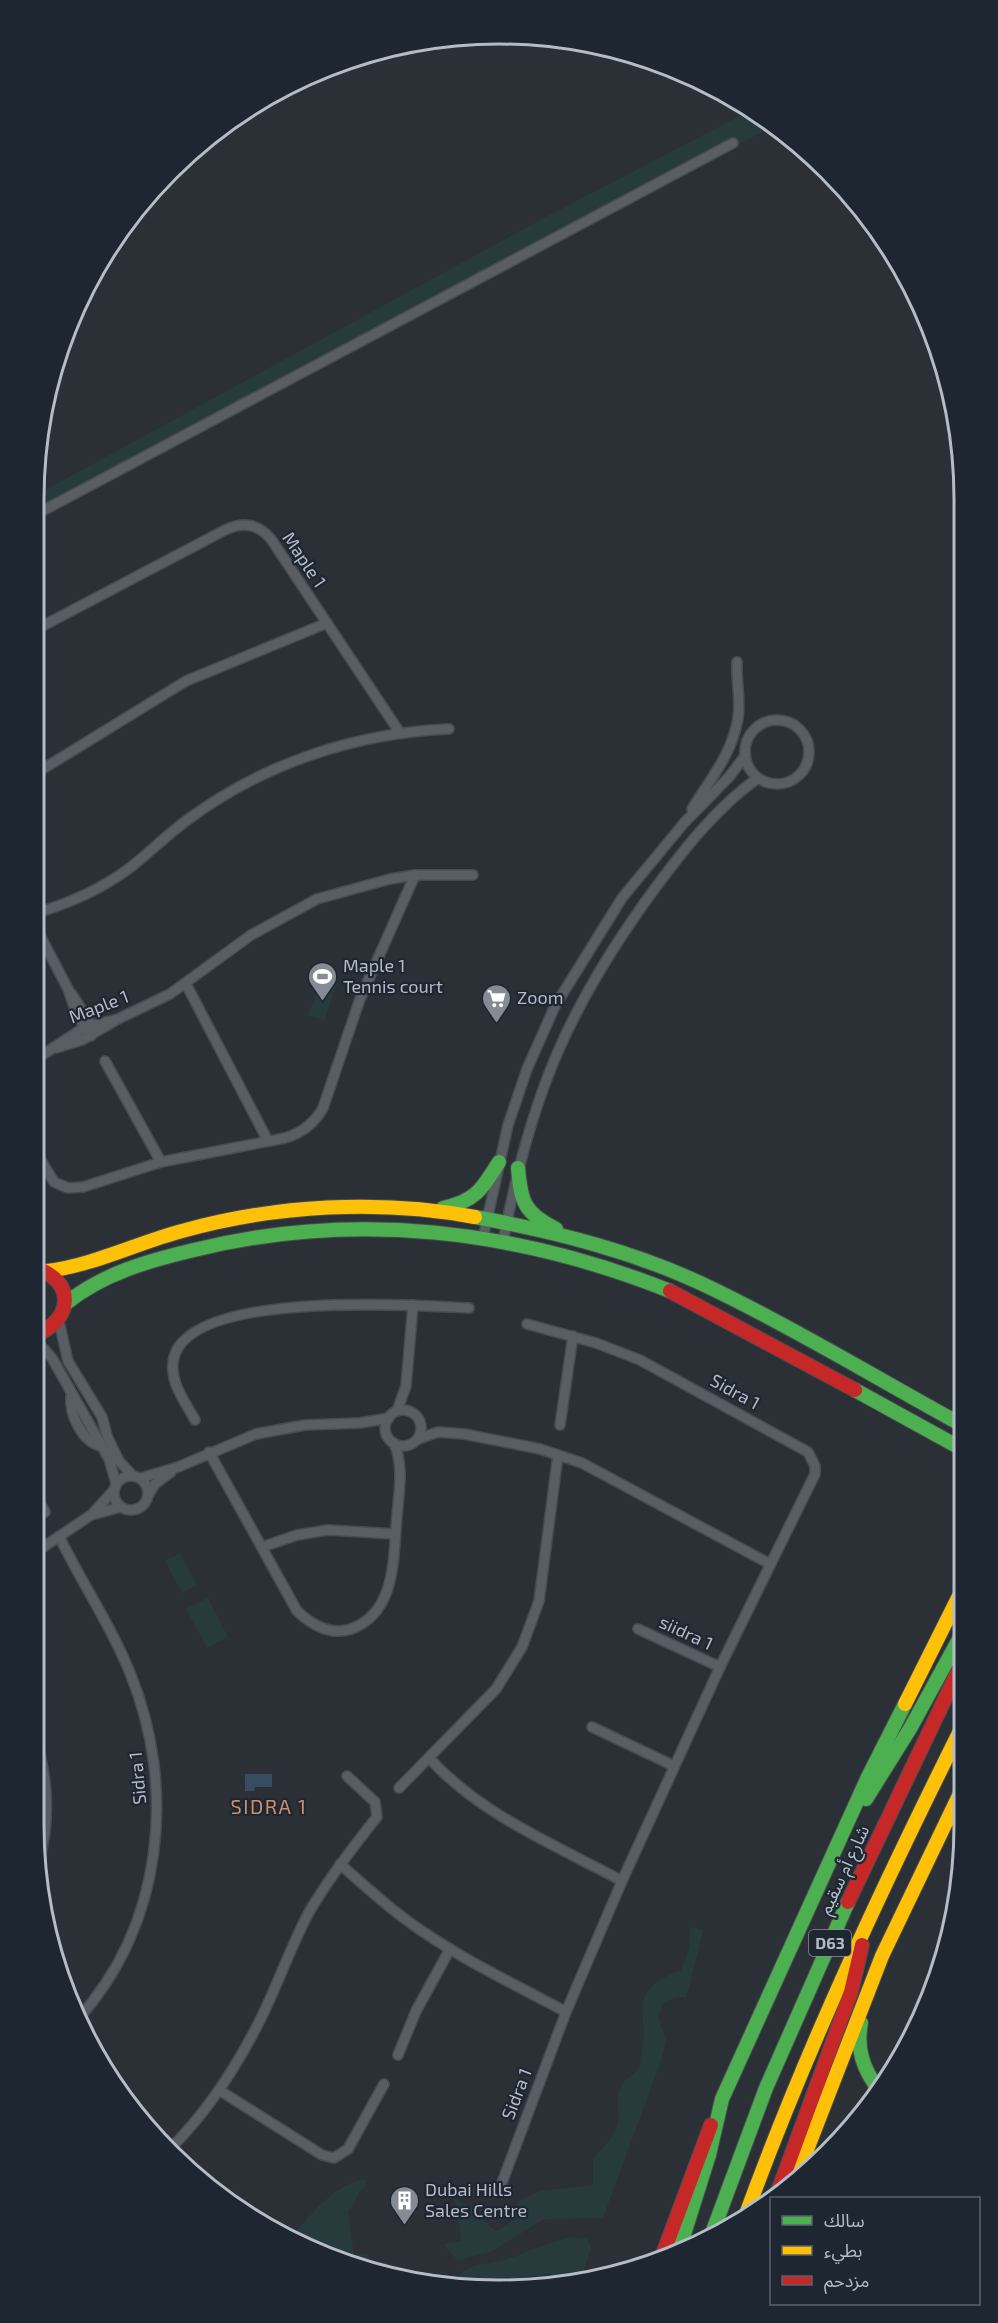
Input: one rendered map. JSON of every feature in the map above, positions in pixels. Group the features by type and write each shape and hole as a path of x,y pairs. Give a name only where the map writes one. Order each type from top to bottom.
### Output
{"main road":[{"path":"47,1271 97,1261 171,1234 256,1215 344,1207 432,1209 469,1202 478,1194 499,1162"},
{"path":"518,1168 521,1202 530,1215 582,1241"},
{"path":"432,1209 485,1228 503,1242 567,1255 647,1280 686,1297 954,1444"},
{"path":"44,1333 59,1322 65,1304 87,1286 117,1272 228,1241 316,1228 485,1228 506,1223 582,1241 672,1270 715,1290 954,1421"},
{"path":"44,1270 59,1281 65,1304"},
{"path":"665,2248 722,2098 898,1713 954,1605"},
{"path":"842,1832 882,1774 954,1648"},
{"name":"شارع أم سقيم","path":"715,2224 750,2132 816,1974 954,1678"},
{"name":"D63","path":"750,2204 798,2076 864,1926 954,1743"},
{"path":"802,2164 866,1994 898,1919 954,1805"},
{"path":"782,2180 851,1992 864,1926"},
{"path":"866,1994 859,2050 865,2071 874,2083"},
{"path":"682,2241 709,2155 722,2098"}],"street":[{"path":"44,510 733,143"},
{"name":"Maple 1","path":"44,624 241,524 250,525 265,532 400,733"},
{"path":"44,768 186,681 327,623"},
{"path":"684,823 720,768 734,735 739,700 737,662"},
{"path":"485,1228 499,1162 518,1094 555,1006 622,898 684,823 729,777 745,756 749,735 763,723 772,720 787,721 804,735 809,757 801,774 785,784 776,784 758,778 752,772 745,756"},
{"path":"44,911 65,904 99,888 131,867 190,818 264,774 317,753 400,733 449,729"},
{"path":"503,1242 518,1168 539,1093 553,1057 597,971 674,863 720,810 758,778"},
{"path":"44,1168 49,1177 68,1188 82,1187 161,1162 285,1138 301,1132 319,1114 360,999 415,875"},
{"name":"Maple 1","path":"44,1054 186,984 250,935 294,909 341,890 415,875 473,875"},
{"path":"44,943 91,1030"},
{"path":"186,984 268,1141"},
{"path":"105,1061 161,1162"},
{"path":"195,1420 178,1389 172,1367 180,1344 203,1327 262,1312 314,1305 412,1305 469,1308"},
{"path":"44,1546 91,1515 115,1487 136,1477 177,1467 256,1434 305,1425 360,1423 388,1418 397,1411 406,1386 412,1305"},
{"path":"59,1322 68,1361 102,1417 107,1436 119,1461 136,1477 149,1494"},
{"name":"Sidra 1","path":"500,2188 566,2012 622,1881 720,1667 812,1481 815,1466 808,1452 662,1371 618,1351 527,1324"},
{"path":"560,1425 573,1336"},
{"path":"44,1349 52,1358 71,1396 71,1410 74,1417 88,1440 100,1446 111,1466 115,1487 114,1497 121,1507"},
{"path":"400,1469 421,1429 406,1386"},
{"path":"397,1411 415,1415 445,1432 522,1444 558,1455 620,1482 770,1564"},
{"path":"387,1435 388,1418"},
{"path":"209,1452 297,1611 320,1628 344,1631 361,1625 380,1608 391,1579 400,1469 394,1443 387,1435 360,1423"},
{"path":"394,1443 414,1442 445,1432"},
{"path":"399,1788 496,1689 510,1669 532,1625 539,1601 558,1455"},
{"path":"91,1515 121,1507 135,1510 147,1501 155,1484 177,1467"},
{"path":"262,1546 297,1535 328,1530 395,1534"},
{"name":"Sidra 1","path":"58,1536 129,1670 141,1700 155,1763 158,1796 154,1856 141,1912 118,1964 84,2011"},
{"name":"siidra 1","path":"638,1629 720,1667"},
{"path":"592,1727 674,1766"},
{"path":"429,1758 452,1782 477,1802 622,1881"},
{"path":"175,2143 219,2090 258,2025 309,1913 340,1864 378,1812 375,1802 346,1776"},
{"path":"44,1778 46,1796 44,1834"},
{"path":"340,1864 402,1917 450,1949 566,2012"},
{"path":"398,2055 417,2011 450,1949"},
{"path":"219,2090 322,2155 334,2158 348,2149 384,2084"}],"shaded area":[{"path":"743,114 764,131 44,516 44,491 542,219"},
{"name":"Maple 1 Tennis court","path":"321,981 336,986 324,1021 308,1015"},
{"path":"180,1553 197,1585 182,1593 165,1561"},
{"path":"208,1598 228,1637 207,1648 186,1609"},
{"path":"690,1927 703,1930 689,1988 686,1997 676,1997 663,2004 658,2017 666,2041 661,2061 603,2218 544,2219 491,2252 457,2260 443,2244 461,2241 455,2200 470,2207 497,2231 513,2220 518,2201 540,2191 593,2185 593,2158 615,2130 618,2120 619,2091 627,2078 639,2066 643,2040 643,2004 646,1995 652,1986 663,1978 681,1970 689,1949"},
{"path":"364,2179 367,2186 360,2191 351,2209 348,2210 354,2255 368,2253 369,2260 353,2255 325,2245 297,2232 324,2201 353,2182"},
{"path":"574,2237 587,2239 591,2248 583,2272 551,2277 551,2273 511,2280 456,2278 468,2269 508,2259"}],"water":[{"path":"245,1774 272,1774 272,1787 255,1787 254,1791 245,1791"}],"traffic: fast":[{"path":"443,1208 463,1202 477,1193 499,1162"},
{"path":"518,1168 526,1205 537,1218 556,1229"},
{"path":"475,1217 598,1245 687,1277 778,1322 954,1420"},
{"path":"65,1304 94,1284 126,1270 194,1250 254,1238 315,1231 375,1229 435,1233 495,1241 554,1253 612,1270 670,1291"},
{"path":"855,1390 954,1444"},
{"path":"866,1799 911,1727 954,1648"},
{"path":"682,2241 709,2155 722,2099 868,1777 905,1704"},
{"path":"715,2225 766,2088 848,1902"},
{"path":"861,2023 860,2050 865,2066 874,2082"}],"traffic: slow":[{"path":"47,1271 82,1264 165,1236 217,1222 291,1210 328,1207 402,1208 475,1217"},
{"path":"905,1704 954,1606"},
{"path":"750,2204 820,2028 905,1843 954,1743"},
{"path":"802,2164 882,1956 954,1806"}],"traffic: jam":[{"path":"44,1272 57,1281 63,1291 65,1301 63,1311 56,1321 44,1330"},
{"path":"670,1291 855,1390"},
{"path":"848,1902 954,1680"},
{"path":"782,2180 851,1992 862,1945"},
{"path":"665,2248 711,2125"}],"place":[{"name":"Maple 1 Tennis court","path":"322,1002"},
{"name":"Zoom","path":"496,1024"},
{"name":"Dubai Hills Sales Centre","path":"404,2226"}],"district":[{"name":"SIDRA 1","path":"269,1807"}]}
